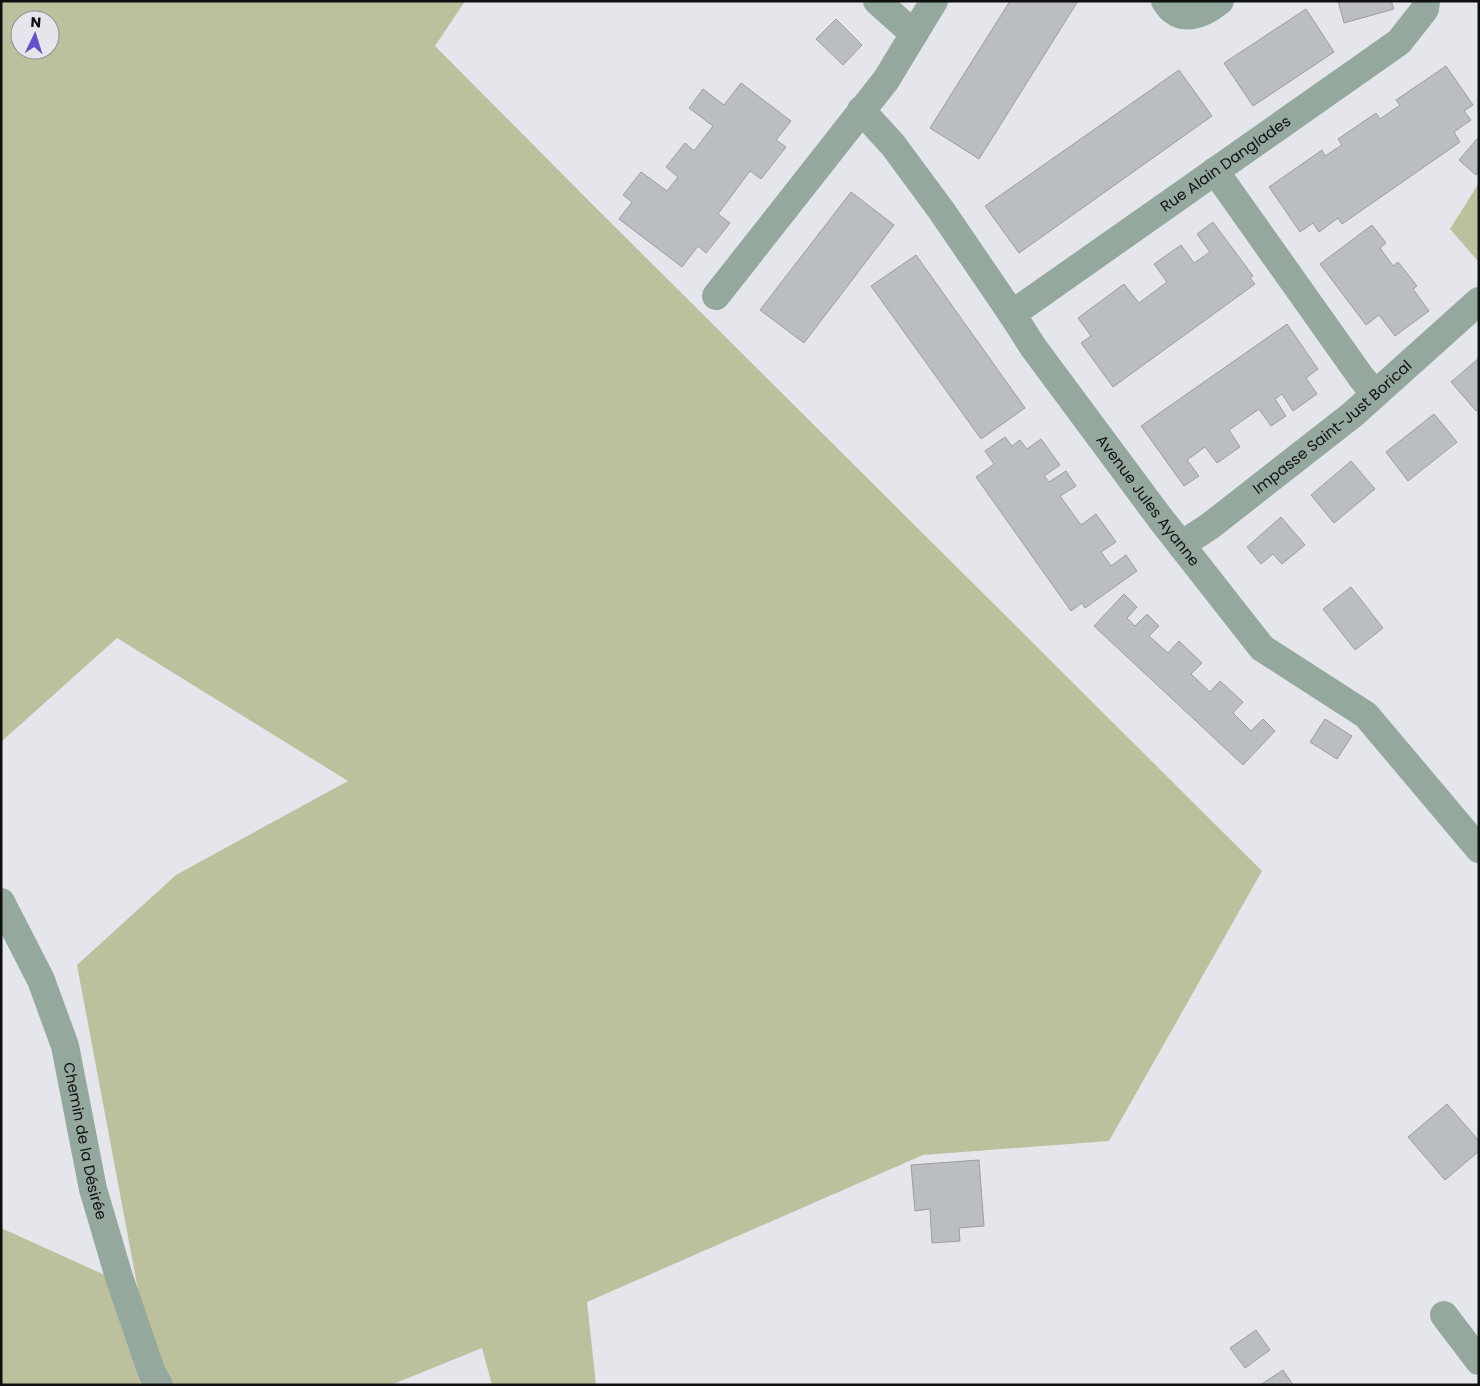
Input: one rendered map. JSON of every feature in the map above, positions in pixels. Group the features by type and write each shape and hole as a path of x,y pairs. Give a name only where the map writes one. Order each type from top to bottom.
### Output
{"street":[{"path":"877,1 914,34"},
{"path":"716,296 886,80 934,1"},
{"path":"1165,1 1168,7 1182,14 1195,16 1208,11 1220,1"},
{"name":"Rue Alain Danglades","path":"1012,314 1399,42 1425,9 1426,1"},
{"name":"Avenue Jules Ayanne","path":"861,110 893,145 941,210 1038,354 1181,545 1262,648 1366,715 1479,849"},
{"path":"1215,171 1375,394"},
{"name":"Impasse Saint-Just Borical","path":"1181,545 1210,526 1352,415 1479,301"},
{"name":"Chemin de la Désirée","path":"1,902 41,980 65,1046 93,1189 119,1277 152,1372 160,1385"},
{"path":"1444,1315 1479,1360"}],"green space":[{"path":"1,1 465,1 435,46 1262,871 1109,1141 923,1155 587,1302 596,1385 492,1385 482,1348 391,1385 1,1385 1,1228 138,1290 77,965 176,875 348,781 117,638 1,742"},
{"path":"1479,183 1479,257 1477,260 1450,229"}],"building":[{"path":"1010,1 1078,1 979,159 930,128"},
{"path":"1338,1 1391,1 1394,9 1344,23"},
{"path":"1306,9 1334,52 1253,106 1224,63"},
{"path":"836,19 862,45 843,65 816,39"},
{"path":"1446,66 1473,105 1464,111 1471,120 1454,132 1460,142 1342,224 1338,218 1319,232 1313,223 1300,232 1269,187 1322,150 1325,156 1342,145 1338,139 1376,113 1380,119 1400,105 1396,100"},
{"path":"1179,70 1212,116 1019,253 985,206"},
{"path":"741,83 791,121 776,140 786,147 761,179 750,171 718,214 730,223 706,253 698,246 682,267 619,219 632,202 623,195 641,172 667,191 678,177 666,167 685,143 694,151 713,126 689,108 703,89 724,105"},
{"path":"1477,139 1479,140 1479,171 1476,175 1459,160"},
{"path":"851,192 894,225 804,343 760,310"},
{"path":"1213,222 1253,276 1250,278 1255,284 1113,387 1081,343 1091,336 1078,318 1124,284 1139,303 1167,282 1154,264 1181,245 1194,263 1210,252 1197,234"},
{"path":"1372,225 1386,243 1380,248 1393,266 1398,262 1417,286 1413,289 1429,311 1395,336 1379,315 1366,325 1320,264"},
{"path":"916,255 1025,408 981,439 871,286"},
{"path":"1287,324 1318,369 1306,378 1317,394 1293,411 1282,394 1275,399 1286,416 1271,426 1259,409 1229,430 1240,447 1217,463 1205,447 1187,460 1199,476 1184,486 1141,426"},
{"path":"1479,358 1479,409 1476,411 1451,382"},
{"path":"1434,414 1457,442 1408,481 1386,452"},
{"path":"1005,437 1012,446 1020,440 1027,449 1041,439 1060,465 1044,476 1049,482 1066,471 1076,486 1060,496 1081,525 1096,514 1116,542 1101,552 1111,566 1126,555 1137,571 1085,608 1082,603 1071,611 976,477 994,464 985,451"},
{"path":"1351,461 1375,489 1334,523 1311,495"},
{"path":"1281,517 1305,545 1282,564 1273,554 1261,564 1247,547"},
{"path":"1351,587 1383,628 1355,650 1323,609"},
{"path":"1124,594 1137,607 1127,618 1135,626 1147,614 1159,626 1149,636 1168,653 1179,641 1202,663 1191,674 1210,692 1220,681 1243,702 1233,713 1251,731 1263,719 1275,731 1243,765 1094,626"},
{"path":"1325,719 1352,736 1337,759 1310,742"},
{"path":"1447,1104 1479,1141 1479,1151 1445,1180 1408,1137"},
{"path":"979,1160 984,1226 959,1228 960,1241 932,1243 930,1209 915,1211 911,1165"},
{"path":"1256,1330 1270,1350 1245,1368 1230,1348"},
{"path":"1283,1370 1293,1385 1260,1385"}]}
